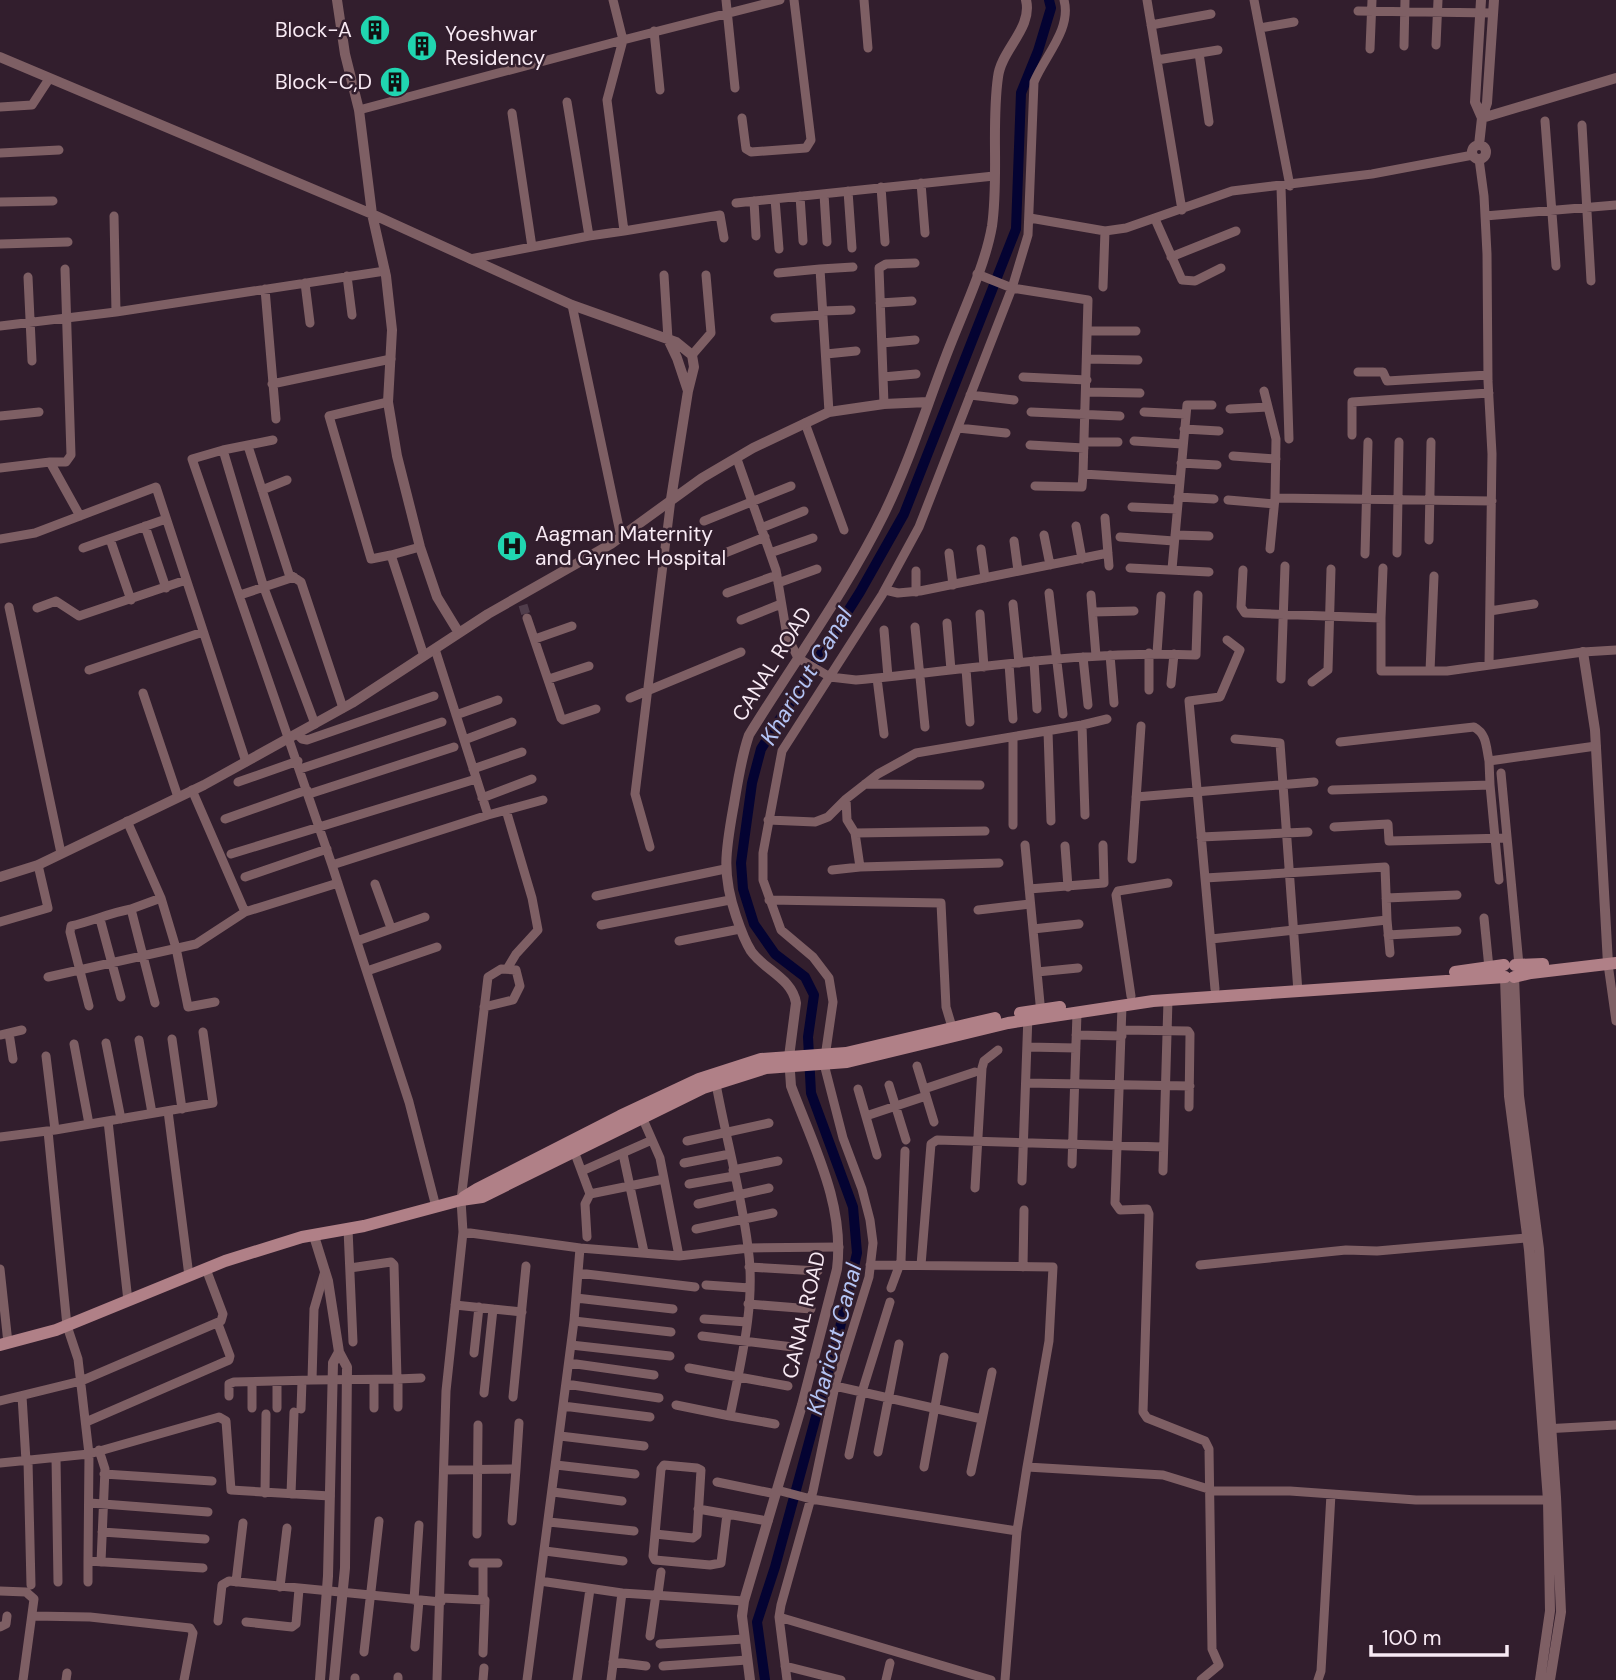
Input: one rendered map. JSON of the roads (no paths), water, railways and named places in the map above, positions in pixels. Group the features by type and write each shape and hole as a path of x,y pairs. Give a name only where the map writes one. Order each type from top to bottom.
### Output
{"main road":[{"path":"824,1061 952,1027 1216,989 1298,988 1489,968 1531,972 1612,961"},
{"path":"461,1200 477,1189 596,1128 699,1079 761,1059 847,1062 915,1057 1034,1015 1077,1013 1127,1001 1168,1000 1512,970"},
{"path":"4,1344 67,1326 206,1269 302,1237 348,1229 482,1197 642,1117 716,1084 791,1061"}],"street":[{"path":"337,0 345,54 359,110 372,214 385,271 392,330 388,402 397,456 420,547 437,597 459,633"},
{"path":"613,0 623,40 607,100 624,231"},
{"path":"726,0 735,88"},
{"path":"359,110 780,0"},
{"path":"742,118 746,149 751,152 806,148 811,140 794,0"},
{"path":"864,0 868,48"},
{"name":"CANAL ROAD","path":"750,1680 742,1616 744,1601 802,1405 837,1269 839,1247 834,1201 791,1086 796,1003 794,993 758,960 740,929 730,900 725,869 726,849 740,768 749,735 800,659 850,577 885,512 980,275 991,228 998,73 1025,22 1028,9 1026,0"},
{"path":"787,1680 779,1617 810,1499 835,1386 869,1277 873,1243 862,1189 843,1138 824,1061 833,1002 829,978 813,957 781,930 769,900 762,870 768,820 782,751 885,590 923,517 1010,286 1028,235 1030,218 1034,82 1059,36 1066,8 1064,0"},
{"path":"1147,0 1182,210"},
{"path":"1254,0 1286,186 1289,439"},
{"path":"1370,49 1372,0"},
{"path":"1404,46 1405,0"},
{"path":"1436,45 1438,0"},
{"path":"1481,0 1475,102 1482,118"},
{"path":"1489,665 1492,501 1485,216 1477,153 1487,103 1494,0"},
{"path":"1358,11 1493,13"},
{"path":"1151,25 1212,14"},
{"path":"1260,28 1294,22"},
{"path":"654,31 660,90"},
{"path":"1157,60 1218,50"},
{"path":"1199,53 1209,122"},
{"path":"0,57 372,214 572,305 676,342 692,355 693,378 688,391 671,499 635,794 650,847"},
{"path":"1482,118 1616,78"},
{"path":"0,107 32,105 49,79"},
{"path":"567,102 589,236"},
{"path":"512,113 532,247"},
{"path":"1545,121 1556,266"},
{"path":"1582,125 1591,281"},
{"path":"0,153 59,150"},
{"path":"1030,218 1105,231 1126,228 1232,191 1372,174 1477,153"},
{"path":"736,203 994,176"},
{"path":"921,183 925,233"},
{"path":"881,187 885,242"},
{"path":"848,191 852,248"},
{"path":"824,194 827,242"},
{"path":"800,196 803,240"},
{"path":"775,198 779,249"},
{"path":"0,202 53,201"},
{"path":"754,201 756,236"},
{"path":"1485,216 1616,205"},
{"path":"470,259 720,215 724,238"},
{"path":"114,216 116,312"},
{"path":"1155,219 1182,280 1186,282 1220,268"},
{"path":"1104,287 1105,231"},
{"path":"1171,257 1237,231"},
{"path":"0,244 68,242"},
{"path":"884,404 879,268 886,264 915,264"},
{"path":"778,273 853,267"},
{"path":"0,468 66,462 71,455 65,269"},
{"path":"820,269 829,412"},
{"path":"0,326 116,312 385,271"},
{"path":"664,275 668,340 688,391"},
{"path":"692,355 711,333 706,275"},
{"path":"980,275 1010,286 1088,300 1082,487 1035,486"},
{"path":"347,276 352,315"},
{"path":"28,277 32,361"},
{"path":"305,283 310,323"},
{"path":"265,289 276,419"},
{"path":"880,303 912,301"},
{"path":"572,305 621,537"},
{"path":"775,318 851,310"},
{"path":"1088,331 1136,331"},
{"path":"882,342 915,340"},
{"path":"826,354 856,351"},
{"path":"272,384 391,359"},
{"path":"1087,359 1138,360"},
{"path":"1358,372 1383,372 1387,381 1488,375"},
{"path":"883,377 916,374"},
{"path":"1023,377 1087,380"},
{"path":"1264,391 1276,439 1275,501 1270,549"},
{"path":"1087,392 1140,393"},
{"path":"1352,435 1352,402 1489,393"},
{"path":"970,395 1014,400"},
{"path":"388,402 329,416 372,559 420,547"},
{"path":"0,877 38,865 178,797 315,724 459,633 521,601 621,537 702,478 753,447 829,412 884,404 928,402"},
{"path":"1172,569 1186,405 1212,405"},
{"path":"1230,409 1268,407"},
{"path":"0,416 39,412"},
{"path":"1031,412 1120,416"},
{"path":"1144,412 1185,414"},
{"path":"805,423 844,530"},
{"path":"958,428 1006,433"},
{"path":"1184,429 1219,431"},
{"path":"273,440 192,459 293,736 299,765 409,1102 436,1207"},
{"path":"1134,441 1183,444"},
{"path":"1030,445 1118,442"},
{"path":"1365,554 1368,442"},
{"path":"1397,553 1399,442"},
{"path":"1429,540 1431,442"},
{"path":"248,446 289,574 301,582 343,708"},
{"path":"223,450 264,588 315,724"},
{"path":"1233,456 1276,459"},
{"path":"737,459 770,553 786,636 800,659 830,677 856,681 1055,659 1153,653 1195,654 1198,595"},
{"path":"50,463 80,516"},
{"path":"1181,463 1217,465"},
{"path":"1083,474 1180,480"},
{"path":"262,490 287,480"},
{"path":"704,521 791,486"},
{"path":"0,539 35,533 156,487 246,762"},
{"path":"1178,497 1214,499"},
{"path":"1228,500 1492,501"},
{"path":"1132,508 1177,509"},
{"path":"725,553 804,511"},
{"path":"1105,518 1109,566"},
{"path":"83,548 166,519"},
{"path":"145,526 166,588"},
{"path":"1076,526 1082,559"},
{"path":"1044,535 1049,565"},
{"path":"1120,537 1209,536"},
{"path":"770,553 813,538"},
{"path":"110,539 131,600"},
{"path":"1014,541 1018,571"},
{"path":"981,549 985,578"},
{"path":"949,553 953,585"},
{"path":"885,590 898,593 916,592 1108,553"},
{"path":"391,555 424,656"},
{"path":"1280,679 1285,566"},
{"path":"1130,568 1209,572"},
{"path":"1383,568 1381,671 1430,671 1616,650"},
{"path":"727,593 817,569"},
{"path":"1312,682 1328,670 1331,569"},
{"path":"1243,570 1241,607 1245,613 1381,618"},
{"path":"916,571 916,592"},
{"path":"1430,671 1434,576"},
{"path":"240,595 294,577"},
{"path":"37,608 56,601 79,615 186,580"},
{"path":"1049,593 1063,714"},
{"path":"1091,595 1096,656"},
{"path":"1149,690 1161,596"},
{"path":"741,620 781,604"},
{"path":"1013,604 1013,719"},
{"path":"1490,611 1534,604"},
{"path":"9,607 61,853"},
{"path":"1093,612 1134,611"},
{"path":"980,614 984,667"},
{"path":"527,618 561,718 564,720 596,709"},
{"path":"947,623 951,670"},
{"path":"535,639 572,626"},
{"path":"915,627 925,727"},
{"path":"884,630 888,677"},
{"path":"89,670 203,632"},
{"path":"1216,989 1189,702 1220,697 1240,650 1227,640"},
{"path":"435,649 488,815"},
{"path":"630,698 741,652"},
{"path":"1583,652 1596,746 1616,1021"},
{"path":"1171,684 1174,654"},
{"path":"1110,655 1114,703"},
{"path":"1083,657 1088,705"},
{"path":"1034,662 1037,709"},
{"path":"549,679 589,666"},
{"path":"966,669 970,722"},
{"path":"877,678 884,734"},
{"path":"144,693 178,797"},
{"path":"293,736 307,740 434,696"},
{"path":"456,715 498,700"},
{"path":"768,820 815,822 828,817 845,799 865,784 916,753 1107,719"},
{"path":"238,782 442,722"},
{"path":"464,740 512,723"},
{"path":"1082,725 1085,815"},
{"path":"1132,859 1141,726"},
{"path":"1340,742 1474,727 1481,731 1489,761 1499,880"},
{"path":"1048,731 1051,821"},
{"path":"1013,737 1013,825"},
{"path":"1235,739 1280,743 1298,988"},
{"path":"1489,761 1596,746"},
{"path":"225,819 454,747"},
{"path":"231,854 320,828 475,774 522,752"},
{"path":"1501,773 1519,1096 1539,1249 1547,1429 1550,1612 1540,1680"},
{"path":"482,798 532,779"},
{"path":"1136,797 1314,782"},
{"path":"865,784 980,785"},
{"path":"1332,790 1490,785"},
{"path":"192,790 245,912"},
{"path":"845,799 847,820 855,833 860,867"},
{"path":"332,864 543,800"},
{"path":"506,810 532,898 538,930 516,954 507,969"},
{"path":"127,821 161,898 176,948 188,1007 215,1002"},
{"path":"1334,827 1388,824 1389,841 1506,838"},
{"path":"855,833 985,831"},
{"path":"1201,838 1308,832"},
{"path":"1022,1181 1027,1047 1034,1015 1037,972 1025,845"},
{"path":"1029,889 1104,883 1104,845"},
{"path":"1065,846 1068,887"},
{"path":"245,877 327,849"},
{"path":"832,870 999,863"},
{"path":"0,922 48,908 38,865"},
{"path":"1205,878 1385,867 1390,953"},
{"path":"596,896 725,869"},
{"path":"48,977 196,944 245,912 338,883"},
{"path":"1168,883 1132,887 1118,891 1116,895 1127,1001 1122,1033 1116,1207 1120,1210 1147,1209 1149,1214 1143,1412 1147,1418 1205,1441 1209,1449 1212,1649 1219,1665 1201,1680"},
{"path":"375,884 391,928"},
{"path":"1386,898 1457,895"},
{"path":"89,1006 70,932 71,926 161,898"},
{"path":"601,925 730,900"},
{"path":"769,900 941,903 946,1007 952,1027"},
{"path":"978,910 1030,904"},
{"path":"131,909 155,1003"},
{"path":"357,941 425,917"},
{"path":"1484,918 1489,968"},
{"path":"100,919 121,997"},
{"path":"1211,939 1387,920"},
{"path":"1033,929 1079,924"},
{"path":"679,941 740,929"},
{"path":"1388,935 1457,931"},
{"path":"367,971 437,947"},
{"path":"1037,972 1078,968"},
{"path":"437,1680 446,1391 463,1232 461,1200 484,1007 488,977 501,969 516,970 520,986 513,1000 484,1007"},
{"path":"1512,970 1509,1096 1547,1429 1561,1612 1550,1680"},
{"path":"1163,1171 1168,1000"},
{"path":"1072,1164 1077,1013"},
{"path":"13,1059 4,1034 22,1030"},
{"path":"1076,1035 1188,1031 1191,1034 1189,1107"},
{"path":"0,1137 213,1103 203,1032"},
{"path":"172,1039 182,1109"},
{"path":"139,1040 152,1113"},
{"path":"106,1043 121,1119"},
{"path":"74,1044 89,1124"},
{"path":"1027,1047 1076,1048"},
{"path":"975,1188 982,1063 998,1050"},
{"path":"46,1056 67,1326 76,1349 89,1454 88,1582"},
{"path":"915,1057 934,1122"},
{"path":"866,1116 975,1072"},
{"path":"1026,1083 1190,1086"},
{"path":"716,1084 749,1248 750,1288 745,1342 730,1416"},
{"path":"889,1085 906,1140"},
{"path":"858,1089 877,1155"},
{"path":"168,1111 189,1276"},
{"path":"642,1117 660,1158 679,1256"},
{"path":"108,1121 128,1301"},
{"path":"687,1141 769,1123"},
{"path":"582,1171 652,1140"},
{"path":"921,1265 930,1144 937,1140 1163,1147"},
{"path":"574,1151 590,1194 585,1204 587,1237"},
{"path":"891,1288 900,1265 905,1151"},
{"path":"623,1154 644,1252"},
{"path":"684,1163 730,1154"},
{"path":"689,1184 778,1161"},
{"path":"590,1194 664,1179"},
{"path":"698,1204 769,1188"},
{"path":"1023,1266 1024,1210"},
{"path":"696,1229 773,1213"},
{"path":"348,1229 354,1342"},
{"path":"463,1232 580,1248 679,1256 749,1248 839,1247"},
{"path":"314,1236 334,1307 339,1352 347,1367 345,1568 334,1680"},
{"path":"1200,1265 1346,1250 1377,1251 1527,1238"},
{"path":"527,1680 569,1363 580,1248"},
{"path":"350,1268 391,1262 394,1265 398,1407"},
{"path":"870,1265 1053,1267 1049,1341 1017,1531 1005,1680"},
{"path":"513,1397 526,1266"},
{"path":"749,1267 818,1271"},
{"path":"0,1269 4,1344"},
{"path":"0,1402 81,1381 218,1324 223,1314 206,1269"},
{"path":"312,1380 314,1310 325,1271"},
{"path":"578,1273 695,1287"},
{"path":"706,1285 750,1288"},
{"path":"576,1297 673,1308"},
{"path":"849,1455 862,1392 890,1302"},
{"path":"748,1304 811,1309"},
{"path":"455,1305 522,1312"},
{"path":"474,1353 479,1307"},
{"path":"484,1393 493,1308"},
{"path":"704,1319 747,1322"},
{"path":"574,1321 671,1332"},
{"path":"86,1422 229,1360 230,1356 218,1324"},
{"path":"702,1336 793,1347"},
{"path":"877,1452 899,1344"},
{"path":"571,1345 670,1356"},
{"path":"320,1680 327,1592 333,1363 339,1352"},
{"path":"924,1467 944,1357"},
{"path":"569,1363 654,1376"},
{"path":"689,1368 788,1386"},
{"path":"971,1472 992,1372"},
{"path":"229,1396 231,1382 421,1378"},
{"path":"374,1380 374,1408"},
{"path":"277,1381 277,1408"},
{"path":"291,1494 302,1381"},
{"path":"251,1382 251,1408"},
{"path":"566,1384 659,1398"},
{"path":"835,1386 982,1419"},
{"path":"22,1396 31,1585"},
{"path":"676,1405 775,1424"},
{"path":"563,1406 650,1417"},
{"path":"265,1493 267,1415"},
{"path":"0,1463 89,1454 219,1417 226,1421 231,1490 330,1496"},
{"path":"512,1521 519,1423"},
{"path":"477,1534 478,1425"},
{"path":"1547,1429 1616,1425"},
{"path":"560,1436 644,1446"},
{"path":"99,1450 104,1474 101,1562"},
{"path":"56,1458 58,1583"},
{"path":"556,1465 635,1474"},
{"path":"655,1534 695,1538 701,1470 664,1465 661,1469 655,1534 653,1556 655,1560 719,1564 723,1560 727,1514"},
{"path":"1027,1467 1163,1475 1211,1490 1416,1500 1548,1500"},
{"path":"444,1470 516,1469"},
{"path":"104,1474 212,1481"},
{"path":"717,1482 1017,1531"},
{"path":"553,1492 622,1501"},
{"path":"1318,1680 1321,1671 1331,1494"},
{"path":"90,1503 208,1512"},
{"path":"698,1509 768,1521"},
{"path":"364,1652 379,1521"},
{"path":"236,1582 243,1522"},
{"path":"549,1522 634,1531"},
{"path":"415,1647 419,1525"},
{"path":"280,1587 287,1528"},
{"path":"102,1532 205,1539"},
{"path":"545,1551 623,1561"},
{"path":"89,1561 203,1568"},
{"path":"482,1600 478,1563 498,1563"},
{"path":"650,1636 661,1572"},
{"path":"540,1581 622,1593 744,1601"},
{"path":"218,1621 222,1585 225,1582 416,1600 482,1600 486,1601 483,1653"},
{"path":"246,1622 292,1627 296,1624 299,1589"},
{"path":"577,1680 590,1589"},
{"path":"0,1591 29,1594 34,1599 23,1680"},
{"path":"611,1680 622,1593"},
{"path":"0,1627 6,1624 6,1616"},
{"path":"33,1616 90,1617 190,1628 193,1633 184,1680"},
{"path":"779,1617 991,1680"},
{"path":"660,1644 744,1639"},
{"path":"663,1666 747,1660"},
{"path":"613,1661 646,1667"},
{"path":"886,1680 890,1663"},
{"path":"785,1666 841,1680"},
{"path":"484,1668 484,1680"}],"waterway":[{"name":"Kharicut Canal","path":"765,1680 757,1622 775,1567 839,1332 857,1253 853,1207 811,1093 808,1037 814,995 805,977 775,954 754,924 743,889 741,863 752,783 761,749 860,592 904,514 1016,229 1021,93 1051,8 1049,0"}],"tunnel":[{"path":"523,605 527,618"}],"place":[{"name":"Block-A","path":"375,30"},
{"name":"Yoeshwar Residency","path":"422,46"},
{"name":"Block-C,D","path":"395,82"},
{"name":"Aagman Maternity and Gynec Hospital","path":"512,546"}]}
